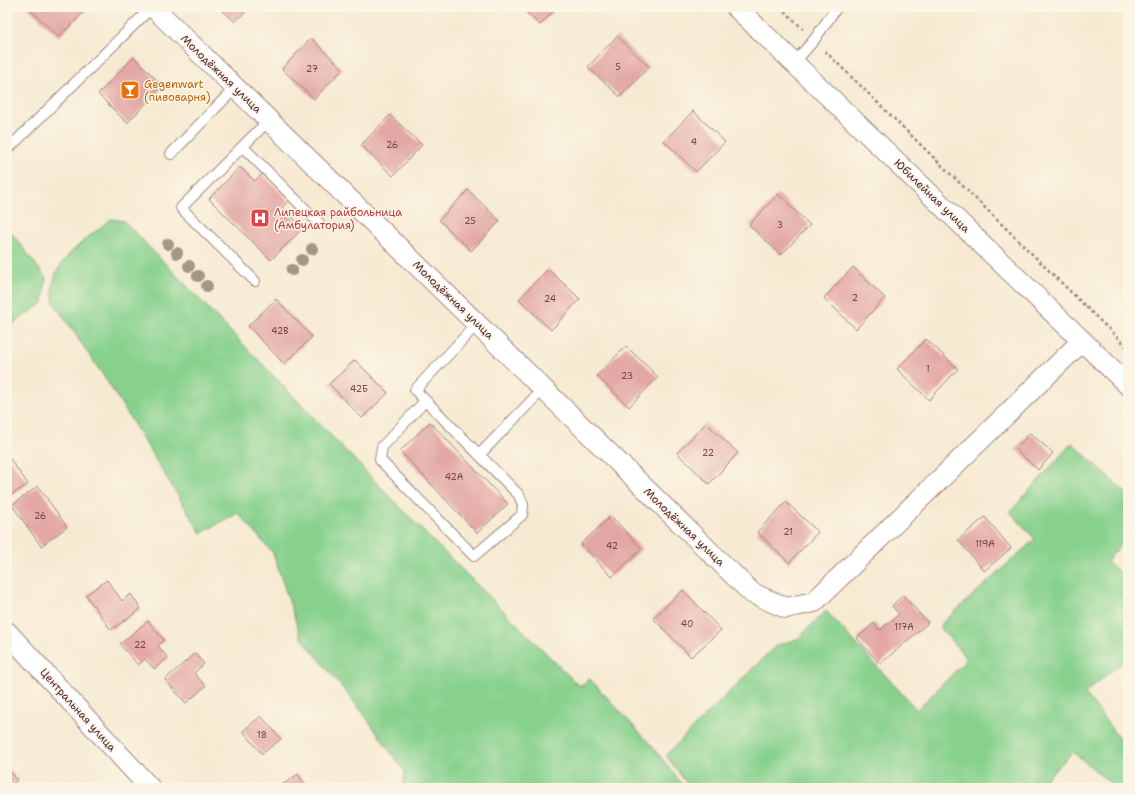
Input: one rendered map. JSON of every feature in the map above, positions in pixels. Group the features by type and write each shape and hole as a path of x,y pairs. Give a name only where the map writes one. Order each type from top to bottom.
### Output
{"street":[{"name":"Молодёжная улица","path":"152,7 752,593 786,608 814,602 1082,341"},
{"name":"Юбилейная улица","path":"736,7 1128,385"},
{"name":"Центральная улица","path":"7,632 150,788"}],"lane":[{"path":"7,150 152,7"},
{"path":"794,63 814,40 837,7"},
{"path":"171,154 236,88"},
{"path":"255,281 181,208 269,120"},
{"path":"243,147 319,223"},
{"path":"425,401 382,447 380,460 474,556 522,515 523,505 519,495 415,390 477,324"},
{"path":"479,455 543,389"}],"path":[{"path":"780,7 1128,348"}],"green space":[{"path":"111,219 124,221 427,535 579,686 590,679 652,746 685,788 403,788 405,772 363,713 301,637 273,553 238,513 201,533 109,384 54,303 52,289 55,277 61,265 79,245"},
{"path":"7,227 46,278 43,303 7,328"},
{"path":"1072,443 1128,495 1128,537 1107,561 1128,581 1128,665 1124,661 1085,693 1128,751 1127,788 1116,788 1073,752 1037,788 690,788 666,755 775,646 797,639 826,611 917,710 967,659 939,626 1035,539 1010,512"}],"building":[{"path":"27,7 83,7 86,10 59,37"},
{"path":"219,7 250,7 235,22"},
{"path":"521,7 558,7 540,25"},
{"path":"617,36 649,67 620,97 588,67"},
{"path":"311,38 343,69 314,99 282,69"},
{"name":"Gegenwart (пивоварня)","path":"134,57 163,86 127,123 98,94"},
{"path":"693,111 725,142 696,172 664,141"},
{"path":"390,115 422,145 393,176 361,145"},
{"name":"Липецкая райбольница (Амбулатория)","path":"240,167 255,181 262,174 289,201 282,207 303,228 271,260 209,199"},
{"path":"468,190 500,221 471,251 439,220"},
{"path":"778,194 810,225 781,255 749,225"},
{"path":"853,267 885,298 856,329 824,298"},
{"path":"548,269 580,299 551,330 519,299"},
{"path":"276,299 312,337 284,364 248,326"},
{"path":"926,339 958,369 929,400 897,369"},
{"path":"626,346 658,377 629,407 597,376"},
{"path":"355,360 388,393 362,418 329,384"},
{"path":"430,422 508,504 477,533 400,451"},
{"path":"706,423 738,453 709,484 677,453"},
{"path":"1030,433 1053,453 1038,470 1015,449"},
{"path":"7,455 28,484 7,498"},
{"path":"38,486 67,527 41,546 12,505"},
{"path":"786,502 818,532 789,563 757,532"},
{"path":"611,516 642,549 612,577 581,544"},
{"path":"985,517 1011,548 984,571 958,540"},
{"path":"107,580 122,601 131,594 141,609 111,630 86,595"},
{"path":"683,590 721,630 691,657 653,618"},
{"path":"903,595 928,623 880,664 857,638 874,623 880,630 899,614 892,606"},
{"path":"148,621 164,640 158,646 168,658 154,669 145,659 138,665 120,644"},
{"path":"195,653 204,664 194,673 206,686 186,703 165,680"},
{"path":"261,716 281,739 262,754 243,731"},
{"path":"7,767 17,780 7,788"},
{"path":"298,774 308,788 278,788"}],"place":[{"name":"Gegenwart (пивоварня)","path":"130,90"},
{"name":"Липецкая райбольница (Амбулатория)","path":"260,218"}]}
